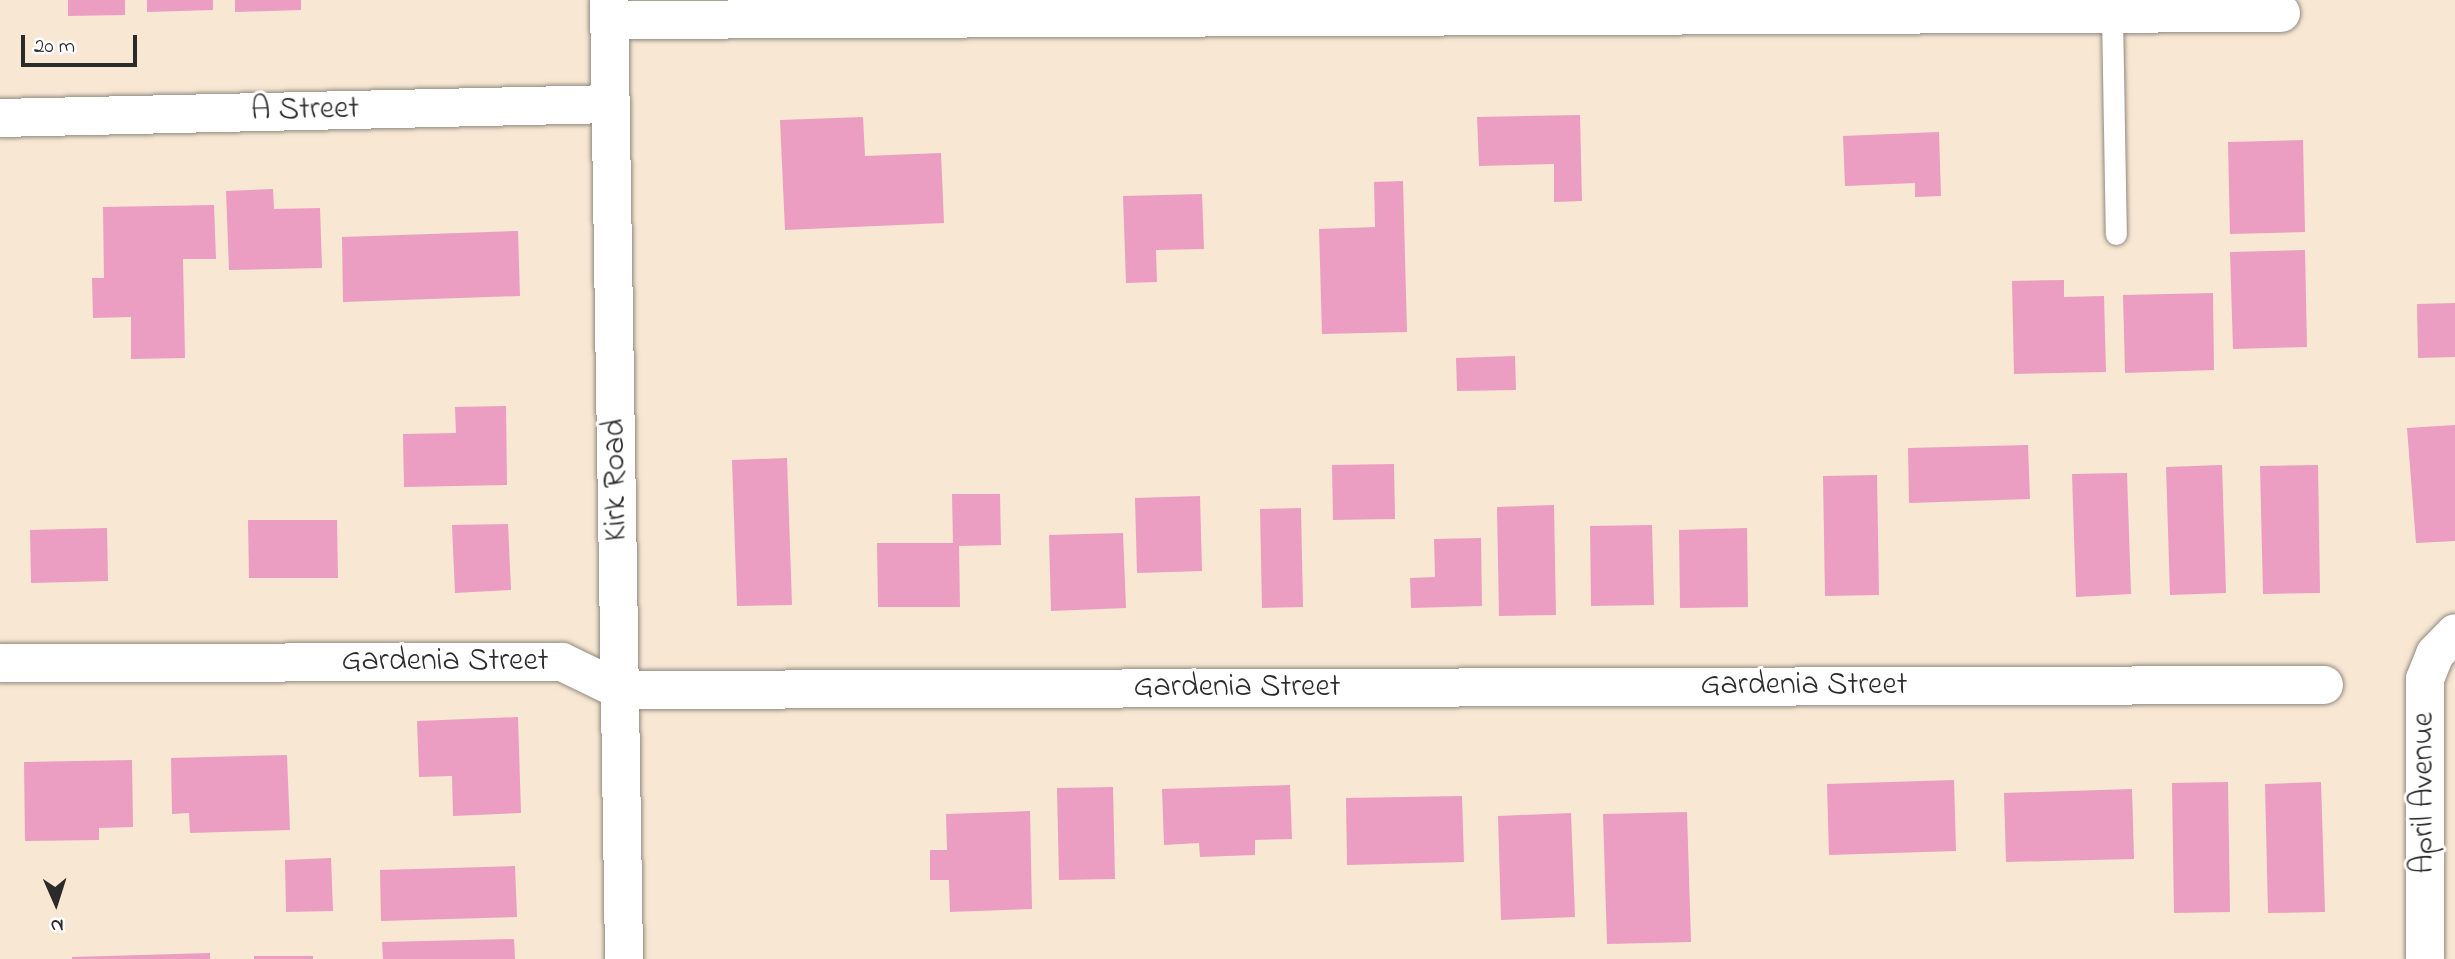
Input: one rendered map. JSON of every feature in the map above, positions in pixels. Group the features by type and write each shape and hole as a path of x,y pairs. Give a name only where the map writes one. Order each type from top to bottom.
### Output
{"street":[{"path":"609,10 2281,13"},
{"name":"Kirk Road","path":"609,10 624,959"},
{"name":"A Street","path":"0,118 610,104"},
{"name":"April Avenue","path":"2425,959 2425,679 2435,654 2454,634"},
{"name":"Gardenia Street","path":"0,663 562,662 620,690 2324,685"}],"lane":[{"path":"2112,14 2116,234"}],"building":[{"path":"68,0 125,0 125,15 68,16"},
{"path":"147,0 213,0 213,10 147,12"},
{"path":"235,0 301,0 301,10 235,12"},
{"path":"1580,115 1582,201 1554,202 1554,164 1479,166 1477,117"},
{"path":"863,117 865,156 941,153 944,223 785,230 780,120"},
{"path":"1939,132 1941,196 1915,197 1915,183 1845,186 1843,136"},
{"path":"2303,140 2305,232 2230,234 2228,142"},
{"path":"1403,181 1407,332 1322,334 1319,229 1375,227 1374,182"},
{"path":"273,189 274,209 320,208 322,268 229,270 226,191"},
{"path":"1202,194 1204,249 1156,250 1157,282 1126,283 1123,196"},
{"path":"214,205 216,259 183,259 185,358 131,359 131,317 93,318 92,278 104,278 103,207"},
{"path":"518,231 520,296 343,302 342,237"},
{"path":"2305,250 2307,347 2233,349 2230,252"},
{"path":"2064,280 2064,297 2104,296 2106,372 2014,374 2012,281"},
{"path":"2213,293 2214,370 2125,373 2123,295"},
{"path":"2455,303 2455,357 2418,358 2417,304"},
{"path":"1515,356 1516,390 1457,391 1456,358"},
{"path":"506,406 507,485 404,487 403,434 456,433 455,407"},
{"path":"2455,425 2455,541 2416,543 2407,428"},
{"path":"2028,445 2030,499 1909,503 1908,448"},
{"path":"787,458 792,605 737,606 732,460"},
{"path":"1394,464 1395,519 1333,520 1332,465"},
{"path":"2222,465 2226,593 2170,595 2166,467"},
{"path":"2318,465 2320,593 2263,594 2260,466"},
{"path":"2127,473 2131,594 2076,597 2072,474"},
{"path":"1877,475 1879,595 1825,596 1823,476"},
{"path":"952,494 1000,494 1001,545 959,546 960,607 878,607 877,543 953,543"},
{"path":"1200,496 1202,571 1137,573 1135,498"},
{"path":"1554,505 1556,615 1499,616 1497,507"},
{"path":"1301,508 1303,607 1262,608 1260,509"},
{"path":"248,520 337,520 338,578 249,578"},
{"path":"508,524 511,590 455,593 452,525"},
{"path":"1652,525 1654,605 1591,606 1590,526"},
{"path":"107,528 108,581 31,583 30,530"},
{"path":"1747,528 1748,607 1680,608 1679,530"},
{"path":"1123,533 1126,608 1051,611 1049,535"},
{"path":"1481,538 1482,606 1411,608 1410,578 1435,577 1434,539"},
{"path":"518,717 521,813 453,816 452,776 419,777 417,721"},
{"path":"287,755 290,830 190,833 189,813 172,814 171,758"},
{"path":"132,760 133,827 99,828 99,840 25,841 24,762"},
{"path":"1954,780 1956,851 1829,855 1827,784"},
{"path":"2228,782 2230,912 2174,913 2172,783"},
{"path":"2321,782 2325,912 2268,913 2265,784"},
{"path":"1290,785 1292,839 1255,840 1255,855 1200,857 1199,843 1164,845 1162,789"},
{"path":"1113,787 1115,879 1059,880 1057,788"},
{"path":"2132,789 2134,859 2006,862 2004,793"},
{"path":"1462,796 1464,862 1347,865 1346,798"},
{"path":"1030,811 1032,909 950,912 949,880 930,880 930,850 947,850 946,814"},
{"path":"1687,812 1691,942 1607,944 1603,814"},
{"path":"1571,813 1575,917 1501,920 1498,816"},
{"path":"331,858 333,911 286,912 285,860"},
{"path":"515,866 517,917 381,921 380,870"},
{"path":"514,939 515,959 383,959 382,942"},
{"path":"210,953 210,959 72,959 72,957"},
{"path":"254,956 313,956 313,959 254,959"}]}
